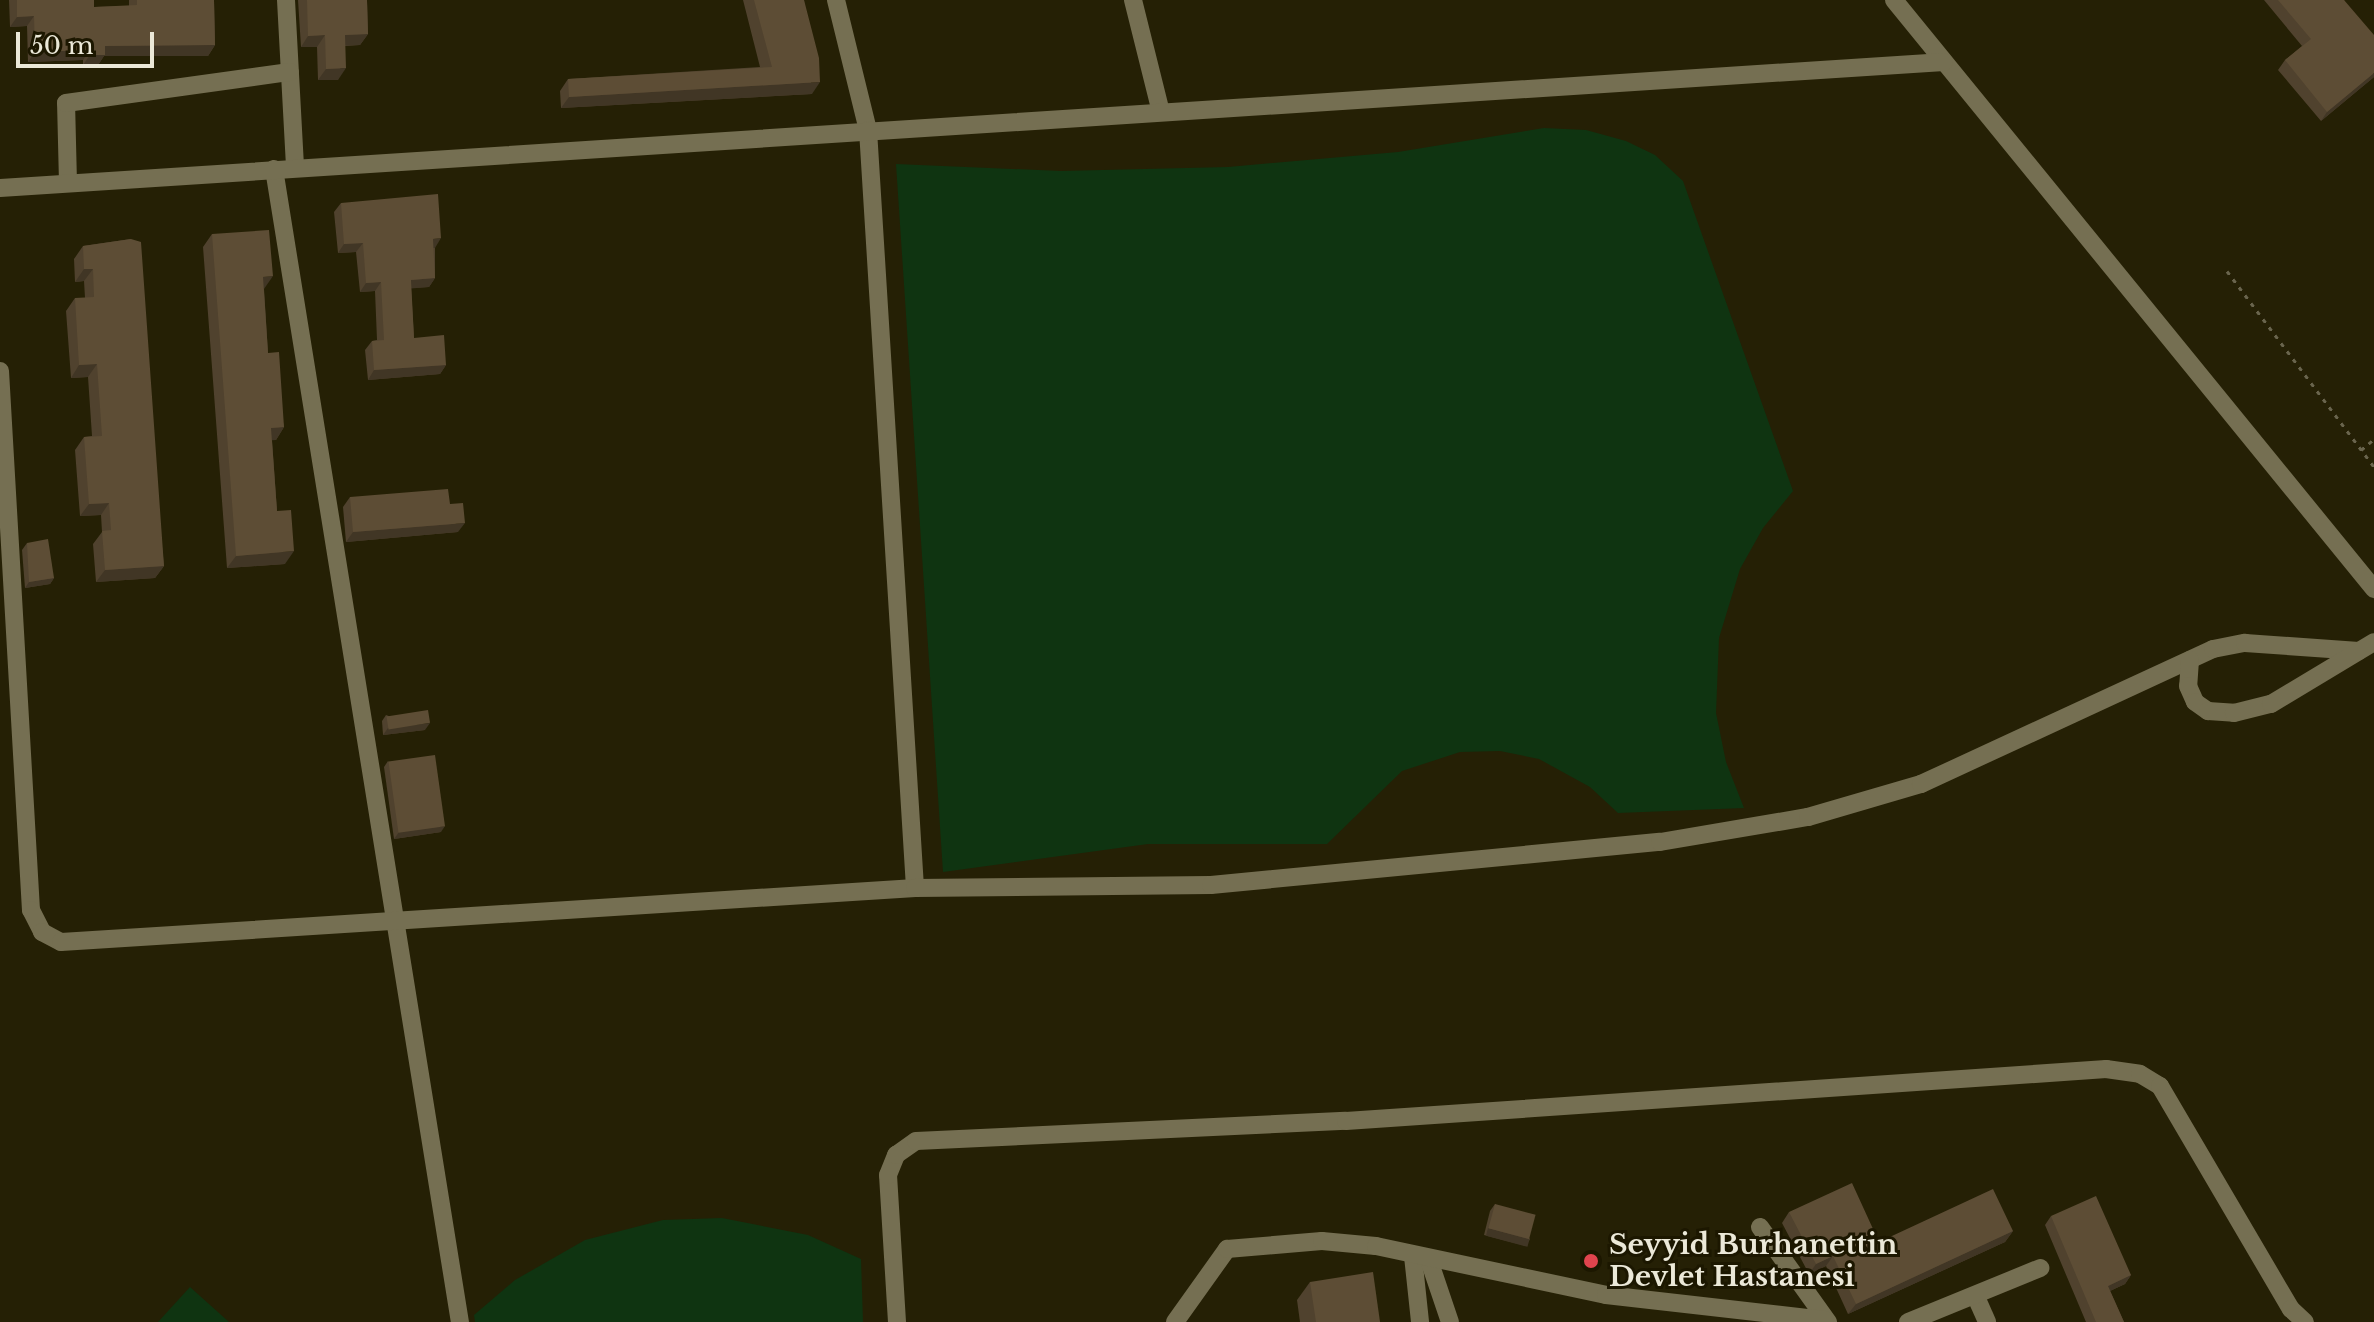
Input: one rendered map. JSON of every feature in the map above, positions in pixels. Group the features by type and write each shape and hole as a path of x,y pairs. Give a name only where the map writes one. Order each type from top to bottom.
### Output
{"street":[{"path":"286,0 295,168"},
{"path":"836,0 868,130 915,888"},
{"path":"1133,0 1161,112"},
{"path":"1894,0 2374,589"},
{"path":"0,188 1944,62"},
{"path":"68,183 66,103 290,72"},
{"path":"274,169 393,923 460,1322"},
{"path":"0,371 30,903 36,924 49,938 73,943 915,888 1211,885 1607,849 1771,824 1884,796 1954,771 2213,649 2245,643 2366,647"},
{"path":"2190,660 2188,686 2195,702 2208,711 2234,713 2271,704 2366,647"},
{"path":"897,1322 888,1175 896,1155 916,1141 1346,1121 2118,1069 2160,1086 2291,1309 2305,1322"},
{"path":"1760,1227 1827,1321"},
{"path":"1175,1322 1227,1249 1322,1241 1606,1295 1827,1321"},
{"path":"1420,1322 1421,1258"},
{"path":"1421,1258 1450,1322"},
{"path":"1908,1322 1976,1297 2040,1268"},
{"path":"1976,1297 1987,1322"}],"path":[{"path":"2227,271 2374,467"},
{"path":"2361,450 2374,439"}],"green space":[{"path":"1544,128 1586,130 1626,141 1655,155 1683,181 1793,491 1763,528 1740,569 1719,638 1716,713 1726,762 1744,808 1618,813 1590,787 1539,759 1500,751 1460,752 1402,771 1327,844 1148,844 943,872 896,164 1061,171 1228,167 1398,152"},
{"path":"722,1218 808,1235 861,1259 863,1322 475,1322 474,1315 515,1280 585,1240 663,1220"},
{"path":"190,1287 229,1322 158,1322"}],"building":[{"path":"17,0 94,0 94,7 137,5 137,0 214,0 215,45 105,46 105,55 90,55 90,50 35,52 34,16 17,17"},
{"path":"307,0 367,0 368,34 345,35 346,68 326,69 325,35 308,36"},
{"path":"754,0 804,0 819,58 820,82 569,97 568,79 772,67"},
{"path":"2278,0 2344,0 2374,35 2374,73 2327,112 2285,60 2311,39"},
{"path":"438,194 441,238 433,239 435,278 411,280 414,338 444,335 446,365 374,370 372,341 384,340 381,282 366,283 363,243 344,244 341,203"},
{"path":"269,230 273,276 263,277 268,353 279,352 284,427 271,428 277,511 291,510 294,551 236,556 212,234"},
{"path":"131,239 141,242 164,566 105,570 102,531 111,530 109,503 89,504 84,437 102,436 97,364 79,365 75,298 94,297 93,269 84,269 83,246"},
{"path":"448,489 450,504 463,503 465,523 353,532 350,497"},
{"path":"48,539 54,578 29,582 27,543"},
{"path":"428,710 430,723 389,729 387,717"},
{"path":"435,755 445,826 398,833 388,762"},
{"path":"1852,1183 1879,1242 1993,1189 2013,1231 1856,1304 1833,1256 1816,1264 1789,1212"},
{"path":"2096,1196 2131,1275 2108,1286 2124,1322 2096,1322 2051,1216"},
{"path":"1495,1204 1536,1215 1529,1239 1489,1228"},
{"path":"1373,1272 1380,1322 1316,1322 1310,1282"}],"place":[{"name":"Seyyid Burhanettin Devlet Hastanesi","path":"1591,1261"}]}
